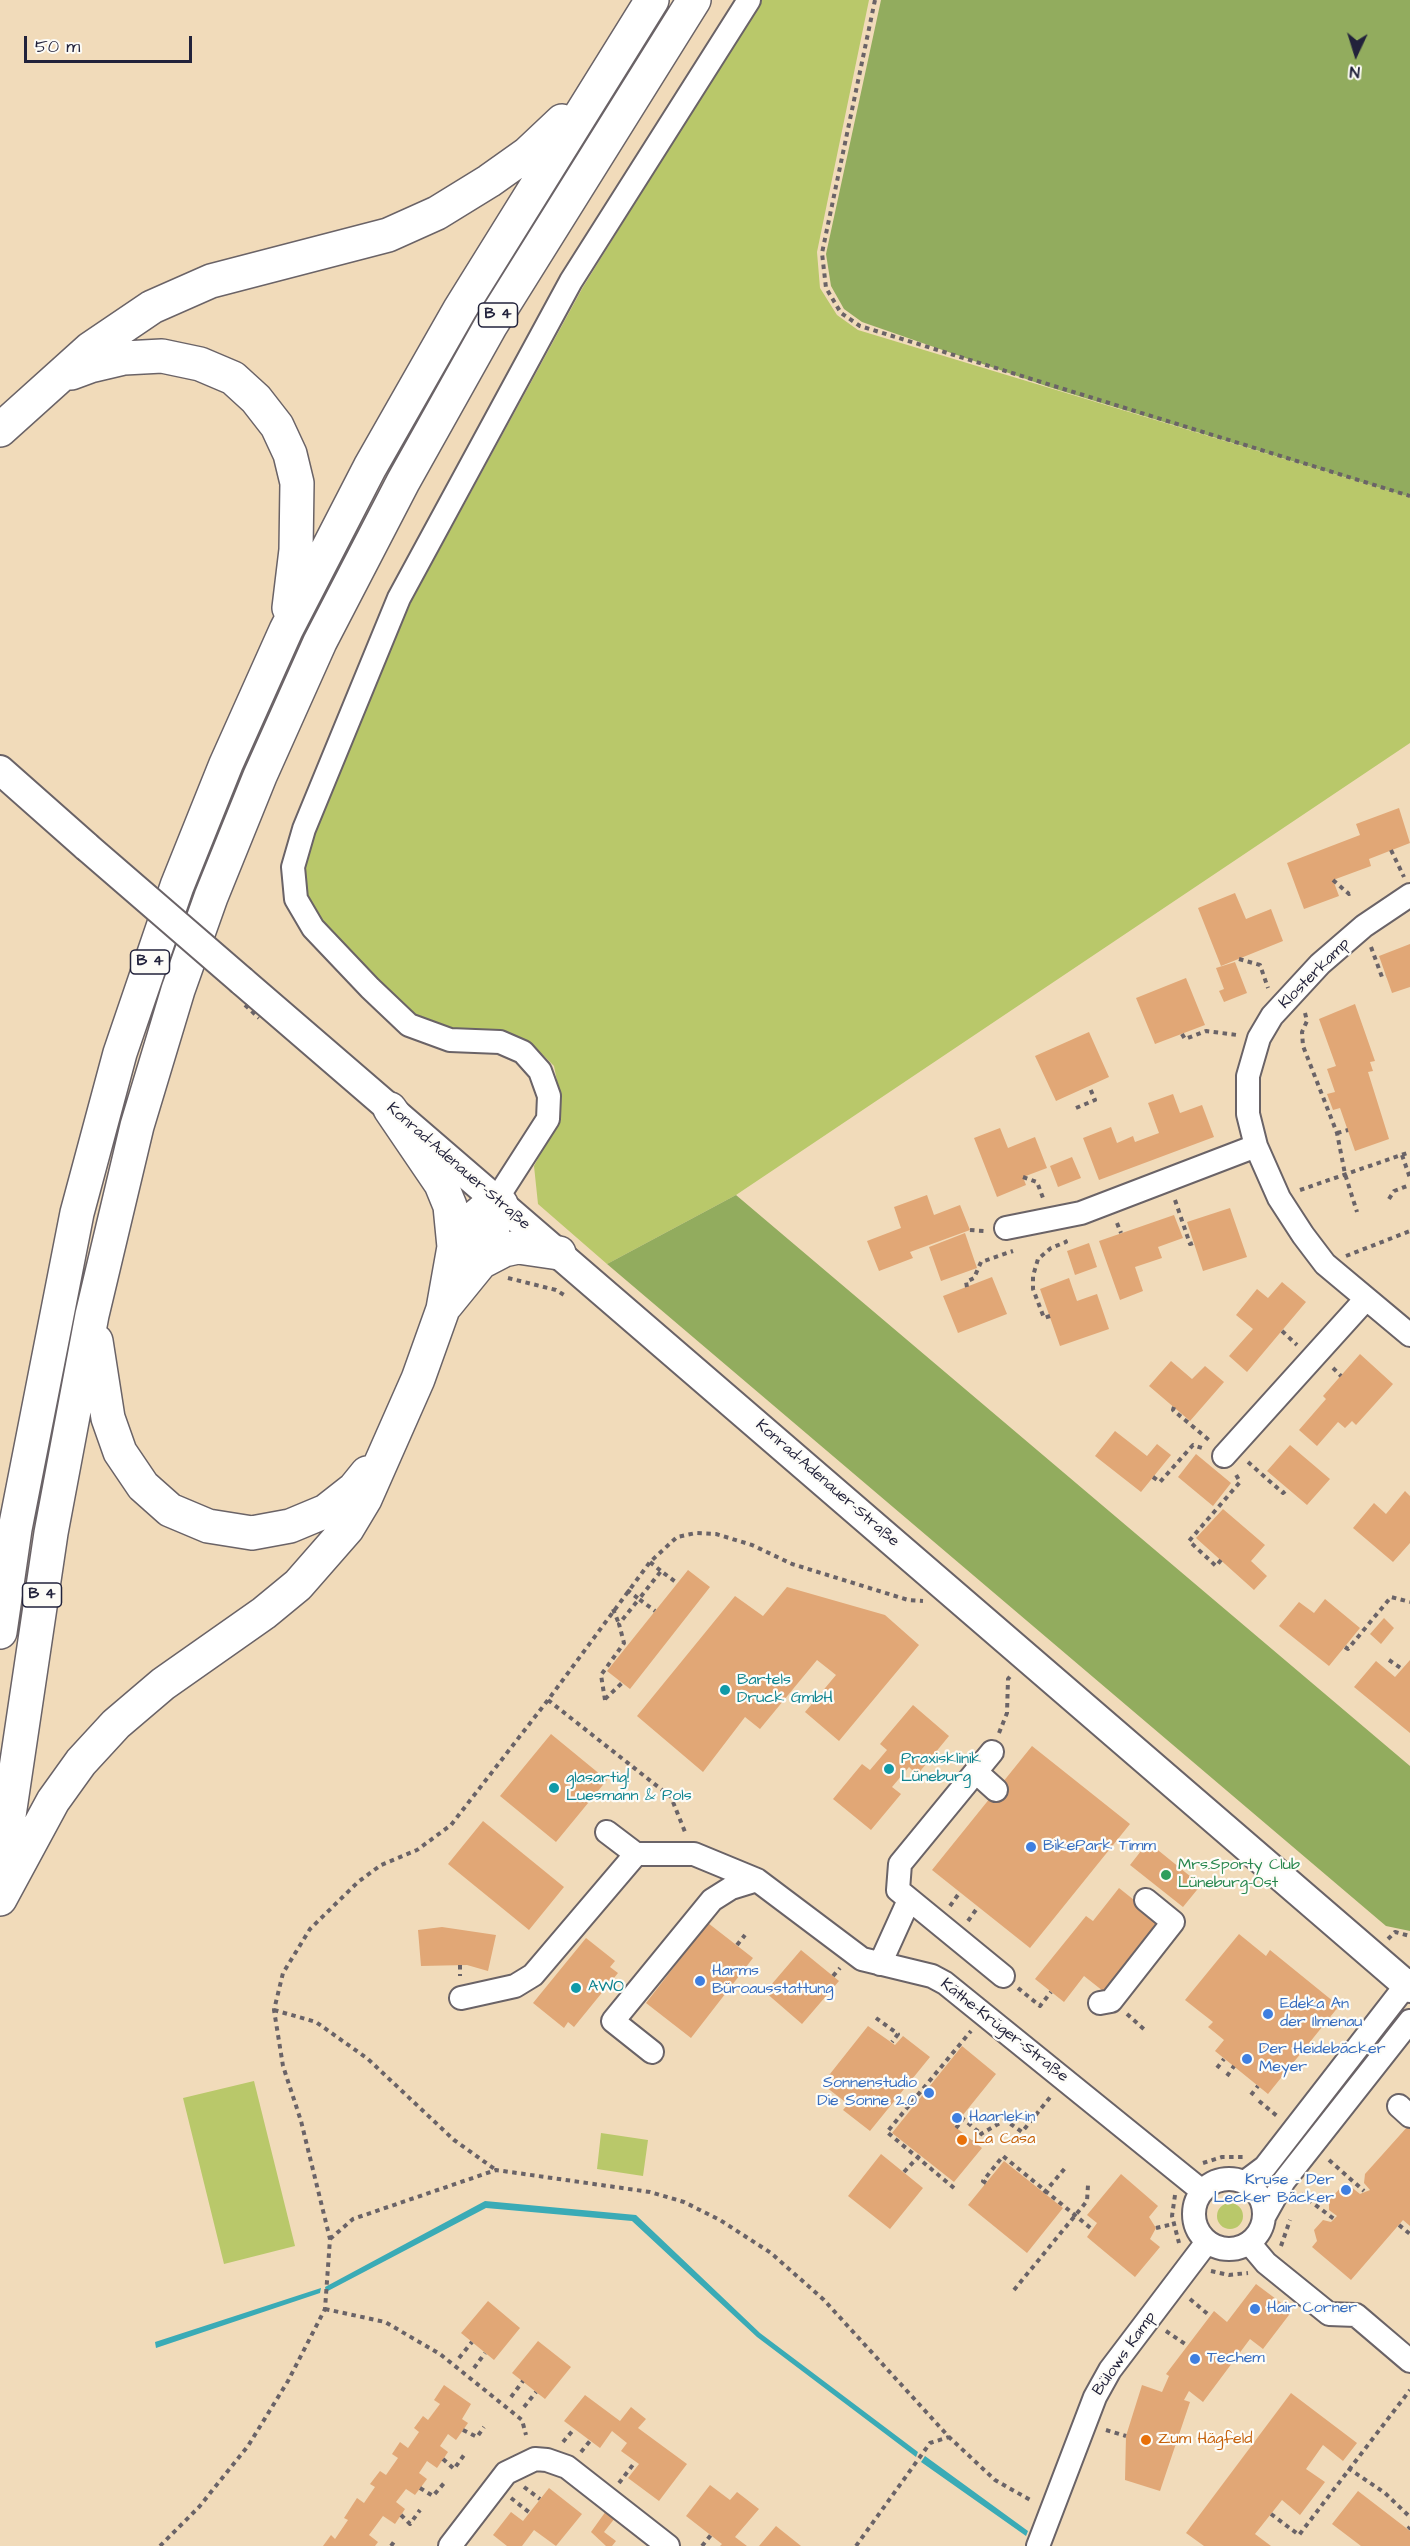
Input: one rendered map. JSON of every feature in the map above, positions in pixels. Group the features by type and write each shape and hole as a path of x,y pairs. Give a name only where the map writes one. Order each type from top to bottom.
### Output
{"highway":[{"name":"B 4","path":"0,1632 15,1529 77,1214 120,1053 177,886 226,764 286,630 393,428 460,309 652,0"},
{"name":"B 4","path":"0,1876 51,1533 92,1315 136,1126 178,990 211,897 260,776 320,642 403,482 491,326 694,0"},
{"path":"0,429 90,349 152,307 210,281 388,236 437,213 527,154 592,94"},
{"path":"55,380 101,363 124,358 162,356 200,364 233,378 256,399 277,426 290,454 297,483 296,550 286,630"},
{"path":"390,1109 441,1184 468,1254"},
{"path":"0,1899 53,1801 81,1762 116,1725 163,1684 264,1613 298,1585 347,1529 365,1499 418,1379 443,1309 468,1254 473,1219 498,1202"},
{"path":"468,1254 518,1247 559,1253"},
{"path":"92,1315 108,1418 120,1452 142,1486 170,1510 208,1526 252,1533 290,1526 326,1511 354,1489 388,1446"}],"main road":[{"name":"Konrad-Adenauer-Straße","path":"0,770 390,1109 1409,1984"}],"street":[{"path":"498,1202 548,1119 549,1096 540,1071 524,1052 500,1042 450,1040 409,1025 313,928 296,899 293,867 304,829 399,598 571,281 749,0"},
{"name":"Klosterkamp","path":"1408,887 1320,964 1279,992 1259,1038 1248,1076 1248,1114 1256,1146 1279,1198 1303,1235 1325,1264 1365,1300 1410,1335"},
{"path":"1006,1228 1052,1228 1081,1213 1256,1146"},
{"path":"1227,1453 1365,1300"},
{"path":"992,1752 900,1864 898,1890 1003,1976"},
{"path":"976,1772 996,1790"},
{"path":"607,1832 636,1854 694,1854"},
{"path":"461,1998 515,1986 533,1975 636,1854"},
{"name":"Käthe-Krüger-Straße","path":"694,1854 757,1880 853,1954 880,1964 932,1976 945,1983 1202,2192"},
{"path":"652,2052 613,2020 712,1900 731,1888 757,1880"},
{"path":"1100,2003 1111,2001 1173,1923 1146,1899"},
{"path":"880,1964 909,1900"},
{"path":"1245,2182 1265,2167 1409,1984"},
{"path":"1265,2215 1260,2196 1245,2182 1234,2179 1222,2179 1202,2192 1194,2212 1199,2233 1207,2242 1228,2250 1250,2244 1261,2231 1265,2215 1284,2181 1410,2021"},
{"name":"Bülows Kamp","path":"1038,2546 1083,2424 1110,2370 1207,2242"},
{"path":"1250,2244 1266,2263 1329,2314 1356,2315 1410,2361"},
{"path":"450,2546 506,2473 535,2459 567,2467 668,2546"}],"path":[{"path":"875,0 822,254 826,288 841,313 861,326 1410,496"},
{"path":"1391,850 1408,887"},
{"path":"1333,880 1349,894 1353,892"},
{"path":"1364,926 1382,977 1386,976"},
{"path":"1239,959 1260,965 1279,992 1303,1008 1307,1020 1302,1032 1303,1046 1337,1133 1345,1174 1357,1212"},
{"path":"259,1018 268,1026"},
{"path":"1182,1034 1185,1039 1206,1031 1259,1038"},
{"path":"1076,1108 1095,1100 1089,1086"},
{"path":"1337,1133 1348,1130"},
{"path":"1279,1198 1410,1152"},
{"path":"1402,1155 1410,1178"},
{"path":"1023,1177 1037,1182 1052,1228 1062,1233 1066,1242 1051,1248 1038,1259 1033,1276 1033,1289 1044,1318 1050,1316"},
{"path":"1168,1180 1190,1244 1193,1243"},
{"path":"1389,1199 1394,1191 1410,1185"},
{"path":"967,1287 966,1282 974,1278 981,1262 1014,1250 1006,1228"},
{"path":"1325,1264 1410,1231"},
{"path":"1174,1407 1173,1410 1227,1453 1283,1493 1288,1489"},
{"path":"1153,1477 1160,1482 1193,1445 1227,1453"},
{"path":"1221,1560 1216,1566 1189,1541 1240,1482 1227,1453"},
{"path":"160,2546 199,2507 248,2446 288,2381 325,2309 330,2240 301,2121 283,2066 274,2010 283,1973 310,1929 358,1882 381,1865 417,1850 451,1825 548,1700 627,1590 650,1562 677,1537 696,1533 716,1534 752,1545 792,1563 908,1600 930,1602"},
{"path":"650,1562 677,1583"},
{"path":"619,1624 661,1571"},
{"path":"627,1590 655,1611"},
{"path":"1345,1647 1348,1649 1391,1597 1410,1602"},
{"path":"613,1609 624,1643 601,1675 605,1700 622,1683"},
{"path":"1389,1660 1402,1669"},
{"path":"992,1752 1007,1713 1008,1679 1014,1671"},
{"path":"548,1700 671,1797 694,1854"},
{"path":"737,1945 745,1935"},
{"path":"1040,2006 1051,1992"},
{"path":"274,2010 316,2022 368,2059 454,2140 496,2170"},
{"path":"954,2188 919,2156 887,2132 985,2014"},
{"path":"876,2018 898,2034 892,2042"},
{"path":"1217,2068 1224,2059"},
{"path":"1227,2076 1234,2066"},
{"path":"974,2142 981,2134 1005,2120 1022,2132 1065,2080"},
{"path":"1251,2095 1258,2086"},
{"path":"956,2128 962,2118 981,2134"},
{"path":"904,2172 919,2156"},
{"path":"986,2183 984,2181 1003,2157 1093,2230"},
{"path":"1045,2192 1066,2167"},
{"path":"330,2240 353,2219 496,2170 650,2192 684,2202 720,2220 771,2253 824,2300 949,2437 995,2480 1050,2511"},
{"path":"1014,2290 1087,2201 1088,2185"},
{"path":"1301,2194 1334,2219"},
{"path":"1156,2228 1173,2224"},
{"path":"1399,2225 1410,2234"},
{"path":"325,2309 385,2322 440,2354 522,2420 526,2435"},
{"path":"459,2358 472,2342"},
{"path":"474,2368 485,2353"},
{"path":"511,2397 523,2381"},
{"path":"1271,2514 1299,2535 1348,2468 1410,2390"},
{"path":"524,2407 536,2392"},
{"path":"463,2430 477,2437 484,2427"},
{"path":"855,2546 930,2444 949,2437"},
{"path":"443,2459 454,2469 464,2455"},
{"path":"1348,2468 1385,2493 1410,2517"},
{"path":"420,2488 433,2496 445,2482"},
{"path":"401,2515 410,2524 420,2510"},
{"path":"702,2546 711,2535"},
{"path":"391,2546 396,2539"}],"green space":[{"path":"761,0 869,0 817,252 820,288 837,315 858,330 1410,497 1410,743 736,1195 607,1264 538,1204 534,1166 549,1137 560,1096 554,1066 531,1043 503,1032 453,1031 414,1016 321,923 304,896 302,868 312,832 411,602 583,287"},
{"path":"881,0 1410,0 1410,497 1049,387 862,322 844,309 831,286 826,254"},
{"path":"736,1195 1410,1766 1410,1931 1386,1926 607,1264"},
{"path":"1383,2027 1390,2032 1307,2138 1301,2133"},
{"path":"254,2081 295,2246 224,2264 183,2098"},
{"path":"601,2133 648,2140 643,2176 597,2169"},
{"path":"1230,2203 1240,2206 1243,2216 1240,2226 1230,2229 1220,2226 1217,2216 1220,2206"}],"water":[{"path":"485,2201 636,2215 760,2333 918,2452 916,2457 757,2337 632,2221 486,2208 326,2292 325,2287"},
{"path":"321,2288 320,2293 156,2348 155,2342"},
{"path":"925,2456 1028,2531 1026,2536 921,2462"}],"building":[{"path":"1399,808 1410,843 1369,859 1371,866 1333,880 1339,896 1304,909 1287,863 1360,835 1356,824"},
{"path":"1235,893 1246,919 1271,909 1283,941 1221,966 1198,908"},
{"path":"1410,944 1410,987 1392,993 1379,956"},
{"path":"1235,962 1247,993 1224,1002 1219,991 1224,989 1216,968"},
{"path":"1186,978 1205,1025 1155,1044 1136,998"},
{"path":"1355,1004 1375,1061 1370,1062 1373,1071 1368,1072 1389,1139 1355,1151 1340,1108 1333,1110 1327,1094 1335,1092 1327,1069 1336,1066 1319,1019"},
{"path":"1089,1032 1109,1077 1056,1101 1035,1056"},
{"path":"1173,1094 1180,1113 1202,1105 1214,1137 1099,1180 1083,1138 1111,1127 1117,1143 1133,1136 1135,1142 1159,1133 1148,1103"},
{"path":"1000,1128 1008,1148 1035,1137 1047,1168 1023,1177 1026,1185 997,1197 974,1138"},
{"path":"1072,1157 1081,1178 1058,1187 1050,1166"},
{"path":"927,1195 934,1215 960,1205 970,1230 910,1252 913,1258 879,1271 867,1241 901,1228 894,1207"},
{"path":"1230,1208 1247,1257 1203,1271 1187,1222"},
{"path":"1174,1215 1183,1238 1158,1247 1162,1258 1135,1267 1143,1291 1120,1300 1099,1241"},
{"path":"965,1233 977,1268 941,1281 929,1247"},
{"path":"1089,1243 1097,1267 1075,1275 1067,1251"},
{"path":"992,1277 1007,1314 958,1333 943,1296"},
{"path":"1069,1278 1077,1301 1097,1294 1109,1329 1060,1346 1040,1289"},
{"path":"1282,1282 1306,1302 1247,1372 1229,1356 1253,1329 1236,1315 1257,1289 1268,1298"},
{"path":"1360,1354 1393,1384 1356,1425 1352,1421 1345,1428 1338,1422 1317,1446 1299,1430 1326,1399 1323,1396"},
{"path":"1171,1361 1192,1379 1205,1366 1224,1382 1190,1421 1149,1386"},
{"path":"1115,1431 1147,1456 1157,1444 1171,1455 1141,1492 1095,1456"},
{"path":"1290,1445 1330,1479 1307,1505 1267,1471"},
{"path":"1196,1454 1231,1483 1213,1506 1178,1477"},
{"path":"1405,1491 1410,1496 1410,1543 1393,1562 1353,1528 1374,1503 1386,1514"},
{"path":"1223,1509 1265,1545 1251,1561 1267,1576 1254,1590 1196,1538"},
{"path":"688,1570 710,1587 630,1689 607,1671"},
{"name":"Bartels Druck GmbH","path":"787,1587 885,1615 919,1645 839,1741 805,1712 836,1675 817,1660 760,1729 745,1717 703,1772 637,1716 735,1596 763,1616"},
{"path":"1325,1599 1360,1628 1329,1666 1279,1626 1299,1602 1314,1613"},
{"path":"1384,1618 1394,1628 1381,1644 1370,1634"},
{"path":"1410,1660 1410,1733 1354,1687 1376,1661 1395,1677"},
{"name":"Praxisklinik Lüneburg","path":"913,1705 949,1736 917,1775 909,1767 892,1787 901,1794 871,1830 833,1799 862,1764 870,1770 887,1750 880,1744"},
{"name":"glasartig! Luesmann & Pols","path":"551,1734 607,1780 556,1842 500,1796"},
{"name":"BikePark Timm","path":"1032,1746 1130,1824 1030,1948 932,1870"},
{"path":"483,1821 564,1887 529,1930 448,1864"},
{"name":"Mrs.Sporty Club Lüneburg-Ost","path":"1148,1842 1201,1885 1183,1907 1130,1865"},
{"path":"1119,1888 1159,1920 1132,1954 1138,1958 1108,1995 1084,1976 1064,2002 1035,1979 1086,1916 1093,1921"},
{"name":"Harms Büroausstattung","path":"708,1923 753,1958 691,2038 646,2003"},
{"path":"442,1927 496,1935 488,1971 467,1965 421,1966 418,1930"},
{"name":"Edeka An der Ilmenau","path":"1239,1934 1266,1956 1270,1950 1339,2006 1268,2094 1215,2051 1224,2040 1208,2027 1213,2022 1185,2000"},
{"name":"AWO","path":"586,1938 615,1961 610,1967 618,1973 574,2027 568,2022 564,2028 533,2003"},
{"path":"801,1950 839,1981 802,2024 765,1992"},
{"path":"868,2026 895,2045 903,2036 930,2057 870,2131 843,2110 848,2104 822,2084"},
{"path":"962,2046 996,2074 954,2126 982,2148 954,2182 892,2133"},
{"path":"1408,2126 1410,2128 1410,2226 1403,2220 1351,2280 1312,2247 1317,2241 1314,2230 1323,2220 1331,2222 1337,2216 1329,2210 1329,2201 1341,2187 1350,2186 1360,2194 1370,2190 1364,2183 1365,2174"},
{"path":"881,2154 923,2188 890,2229 848,2196"},
{"path":"1004,2161 1063,2208 1027,2253 968,2205"},
{"path":"1121,2174 1158,2206 1149,2217 1156,2228 1150,2239 1160,2247 1135,2277 1087,2237 1097,2223 1087,2215"},
{"path":"1256,2284 1292,2311 1263,2349 1250,2339 1203,2402 1189,2391 1184,2400 1190,2402 1160,2491 1125,2480 1126,2436 1142,2385 1162,2392 1169,2376 1166,2374 1214,2311 1227,2322"},
{"path":"488,2301 520,2328 494,2360 461,2333"},
{"path":"538,2341 571,2367 545,2399 512,2373"},
{"path":"444,2385 471,2404 462,2419 468,2423 456,2440 448,2434 440,2446 448,2452 437,2468 427,2461 419,2473 427,2479 415,2495 406,2489 396,2502 405,2509 395,2524 383,2516 369,2535 378,2542 375,2546 323,2546 331,2535 335,2539 348,2520 344,2518 357,2498 364,2503 375,2487 370,2484 380,2471 386,2475 398,2458 392,2454 400,2442 408,2448 419,2432 414,2428 423,2416 428,2420 440,2404 434,2400"},
{"path":"1291,2393 1357,2443 1343,2461 1323,2445 1306,2469 1325,2482 1300,2515 1282,2500 1255,2534 1271,2546 1204,2546 1186,2533"},
{"path":"585,2395 620,2421 631,2407 646,2419 638,2428 687,2464 659,2501 628,2478 639,2464 621,2451 627,2443 612,2431 600,2448 564,2421"},
{"path":"710,2485 730,2500 737,2492 759,2509 735,2537 747,2546 720,2546 722,2544 686,2516"},
{"path":"549,2488 582,2514 556,2546 534,2530 522,2546 507,2546 493,2535 511,2512 523,2521"},
{"path":"1358,2491 1410,2531 1410,2546 1361,2546 1332,2524"},
{"path":"606,2511 615,2518 604,2532 616,2541 612,2546 606,2546 591,2532"},
{"path":"776,2526 801,2546 759,2546"}],"place":[{"name":"Bartels Druck GmbH","path":"725,1690"},
{"name":"Praxisklinik Lüneburg","path":"889,1769"},
{"name":"glasartig! Luesmann & Pols","path":"554,1788"},
{"name":"BikePark Timm","path":"1031,1847"},
{"name":"Mrs.Sporty Club Lüneburg-Ost","path":"1166,1875"},
{"name":"Harms Büroausstattung","path":"700,1981"},
{"name":"AWO","path":"576,1988"},
{"name":"Edeka An der Ilmenau","path":"1268,2014"},
{"name":"Der Heidebäcker Meyer","path":"1247,2059"},
{"name":"Sonnenstudio Die Sonne 2.0","path":"929,2093"},
{"name":"Haarlekin","path":"957,2118"},
{"name":"La Casa","path":"962,2140"},
{"name":"Kruse - Der Lecker Bäcker","path":"1346,2190"},
{"name":"Hair Corner","path":"1255,2309"},
{"name":"Techem","path":"1195,2359"},
{"name":"Zum Hägfeld","path":"1146,2440"}]}
